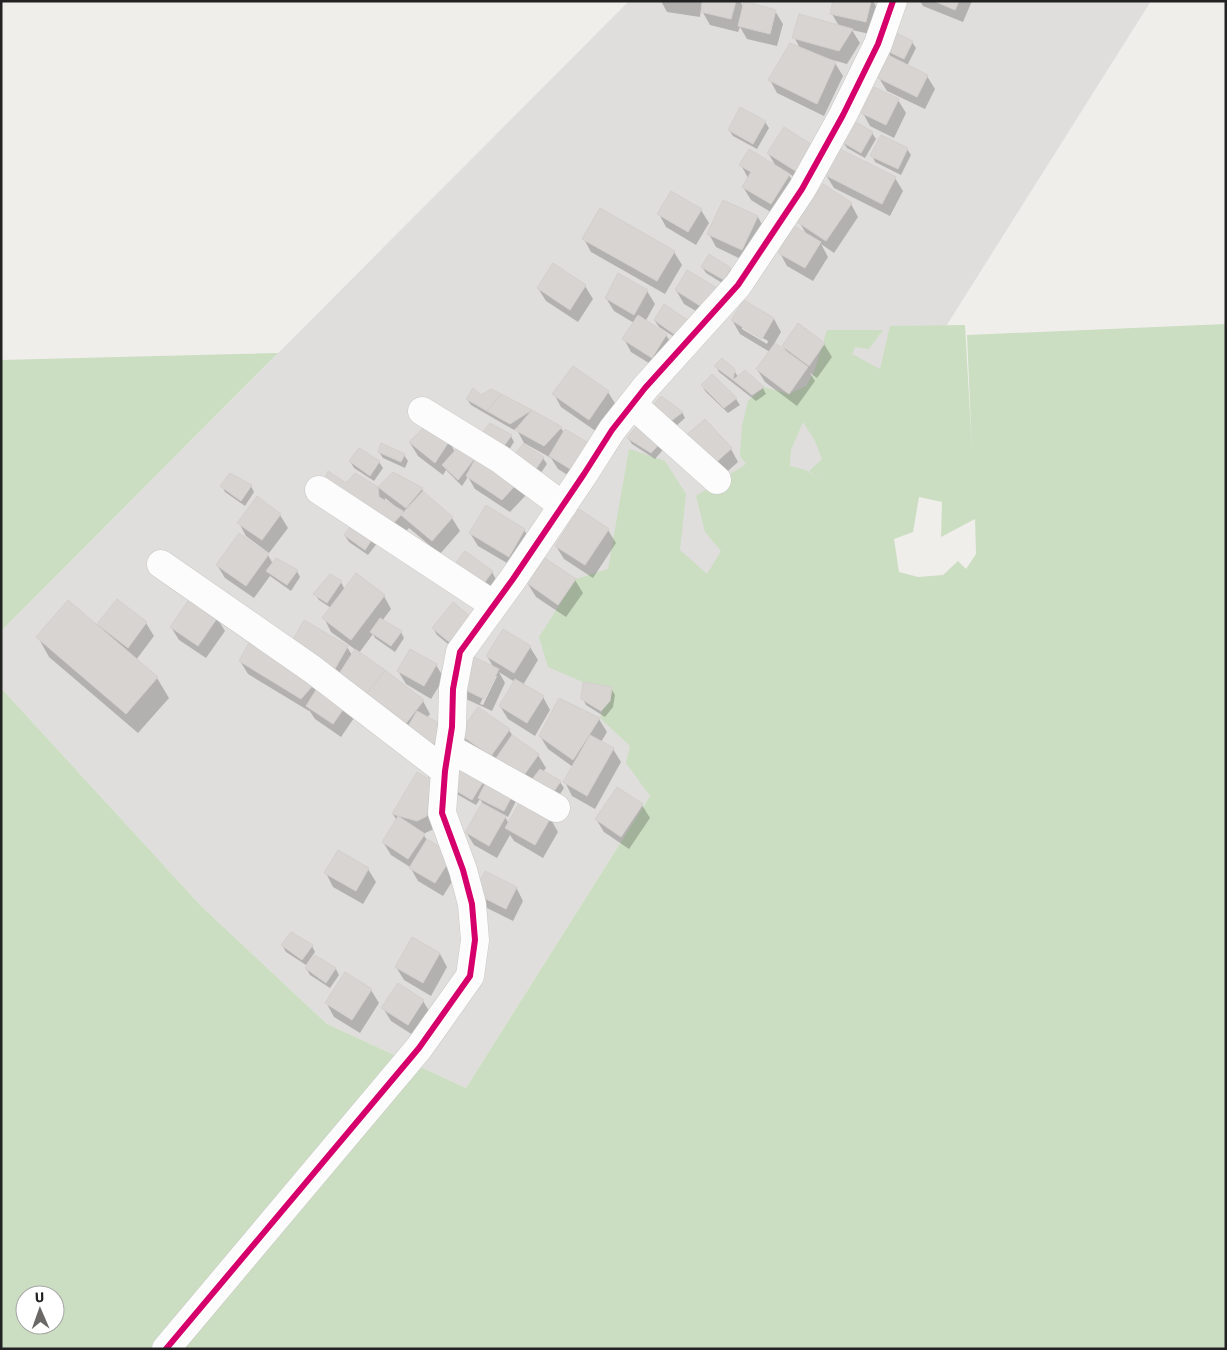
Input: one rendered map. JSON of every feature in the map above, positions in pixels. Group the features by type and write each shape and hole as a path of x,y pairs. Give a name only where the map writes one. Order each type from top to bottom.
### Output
{"street":[{"path":"166,1349 419,1048 470,976 474,940 472,904 463,870 442,814 452,727 453,689 460,652 563,506 612,430 645,388 738,285 802,189 843,115 878,44 893,1"},
{"path":"632,404 717,480"},
{"path":"422,411 500,459 563,506"},
{"path":"319,490 494,604"},
{"path":"161,564 447,760 556,808"}],"shaded area":[{"path":"629,1 1151,1 466,1088 327,1024 202,907 1,688 1,631"}],"green space":[{"path":"1226,324 1226,1349 1,1349 1,688 202,907 327,1024 466,1088 650,796 626,763 630,746 600,718 612,687 583,682 548,667 539,637 576,579 608,569 629,449 665,461 686,494 680,550 707,574 721,551 705,532 696,496 746,464 740,456 742,426 748,401 764,387 789,394 806,386 814,372 827,330 883,330 869,349 855,347 852,354 880,369 890,326 965,325 972,450 967,335","holes":["803,422 815,441 822,459 809,471 821,481 806,470 790,466 791,450","919,497 942,502 941,537 975,519 976,554 966,569 958,561 943,575 918,577 899,572 894,539 913,532"]},
{"path":"278,353 1,631 1,360"}],"building":[{"path":"703,1 736,1 731,19 701,12"},
{"path":"744,1 776,10 770,34 738,26"},
{"path":"833,1 871,1 866,22 830,14"},
{"path":"934,1 959,1 955,10"},
{"path":"799,14 853,29 839,51 792,38"},
{"path":"894,32 913,41 904,59 885,50"},
{"path":"790,43 836,62 817,104 768,80"},
{"path":"888,55 928,75 917,97 878,78"},
{"path":"874,87 899,99 886,125 861,113"},
{"path":"740,107 766,121 753,144 728,130"},
{"path":"854,121 873,132 861,153 842,142"},
{"path":"784,127 814,146 797,172 767,153"},
{"path":"881,135 908,148 898,169 870,156"},
{"path":"838,148 896,177 882,204 825,175"},
{"path":"749,149 790,174 771,204 742,187 751,172 739,165"},
{"path":"823,184 852,203 826,241 797,222"},
{"path":"671,191 702,209 688,232 657,214"},
{"path":"723,200 758,216 742,250 707,234"},
{"path":"600,208 675,251 657,281 582,239"},
{"path":"794,226 821,242 805,268 778,253"},
{"path":"709,254 731,268 724,280 701,267"},
{"path":"553,263 586,285 570,310 537,288"},
{"path":"687,270 717,288 705,309 675,290"},
{"path":"618,273 648,290 634,315 605,298"},
{"path":"744,300 774,318 762,339 731,320"},
{"path":"664,304 692,323 681,339 654,320"},
{"path":"638,315 667,334 652,358 622,339"},
{"path":"798,323 825,343 809,366 782,346"},
{"path":"775,343 808,367 789,394 756,369"},
{"path":"722,358 735,369 733,380 714,366"},
{"path":"573,366 609,391 589,420 552,394"},
{"path":"745,370 764,387 752,395 733,380"},
{"path":"712,374 737,398 724,408 701,385"},
{"path":"473,388 481,395 491,389 501,394 487,411 466,399"},
{"path":"501,394 532,410 510,424 487,411"},
{"path":"661,396 683,412 671,421 654,404"},
{"path":"532,410 562,427 544,446 515,430"},
{"path":"705,419 732,448 711,467 684,437"},
{"path":"641,421 665,438 651,453 627,438"},
{"path":"490,423 512,435 501,450 480,436"},
{"path":"426,425 450,440 435,463 409,442"},
{"path":"565,429 592,445 575,472 549,456"},
{"path":"381,443 405,454 401,462 378,452"},
{"path":"523,444 544,457 534,472 513,457"},
{"path":"459,446 478,454 458,480 442,465"},
{"path":"359,448 380,461 370,476 349,461"},
{"path":"478,454 521,479 502,500 466,476"},
{"path":"328,471 346,483 355,473 378,487 379,497 403,511 401,515 390,527 323,485"},
{"path":"393,472 423,488 406,508 378,487"},
{"path":"230,473 252,485 241,501 220,486"},
{"path":"423,491 453,517 432,541 401,515"},
{"path":"257,496 281,514 262,540 237,523"},
{"path":"486,505 525,529 509,557 469,533"},
{"path":"579,509 609,529 585,565 555,546"},
{"path":"354,522 375,535 365,550 344,535"},
{"path":"239,533 269,554 246,586 216,565"},
{"path":"465,551 493,571 479,590 451,569"},
{"path":"276,558 298,570 287,585 266,571"},
{"path":"545,558 576,579 558,605 527,583"},
{"path":"356,573 385,595 351,640 322,618"},
{"path":"330,574 342,581 327,603 313,594"},
{"path":"190,598 218,617 198,646 170,627"},
{"path":"117,599 147,622 128,648 97,624"},
{"path":"68,600 158,677 126,714 36,637"},
{"path":"453,602 471,617 449,642 432,628"},
{"path":"380,618 402,631 391,646 370,632"},
{"path":"304,620 348,646 332,674 288,648"},
{"path":"503,629 531,646 514,673 486,656"},
{"path":"251,639 315,683 301,699 239,661"},
{"path":"355,649 385,670 365,696 337,677"},
{"path":"410,649 437,664 424,686 397,671"},
{"path":"472,656 499,669 484,699 457,686"},
{"path":"385,670 424,700 404,726 365,696"},
{"path":"515,679 544,696 527,723 499,706"},
{"path":"321,682 349,701 333,724 306,706"},
{"path":"583,682 612,687 610,701 601,711 581,699"},
{"path":"559,698 600,718 573,760 539,736"},
{"path":"478,707 510,729 491,756 459,734"},
{"path":"417,711 444,726 431,749 404,733"},
{"path":"512,735 539,754 519,782 492,764"},
{"path":"590,735 614,748 587,796 563,782"},
{"path":"461,763 486,777 472,800 448,786"},
{"path":"540,769 561,781 551,796 530,782"},
{"path":"417,772 427,778 431,776 427,816 417,821 392,814"},
{"path":"487,780 513,794 504,811 478,798"},
{"path":"617,787 643,804 621,837 595,819"},
{"path":"521,800 551,817 535,845 505,828"},
{"path":"482,803 506,816 489,846 465,832"},
{"path":"398,816 425,834 408,859 382,842"},
{"path":"427,839 453,855 435,883 409,868"},
{"path":"338,850 369,868 356,891 324,873"},
{"path":"485,871 517,887 506,909 474,893"},
{"path":"291,932 313,945 302,960 281,945"},
{"path":"412,937 440,953 423,983 395,967"},
{"path":"315,955 336,968 326,983 305,968"},
{"path":"345,972 372,989 352,1020 325,1003"},
{"path":"398,983 424,1000 408,1025 381,1008"}],"cycle path":[{"path":"166,1349 419,1048 470,976 475,940 472,904 463,870 442,813 445,771 452,727 453,689 460,652 513,579 612,430 645,388 738,285 802,189 843,115 878,44 893,1"}]}
